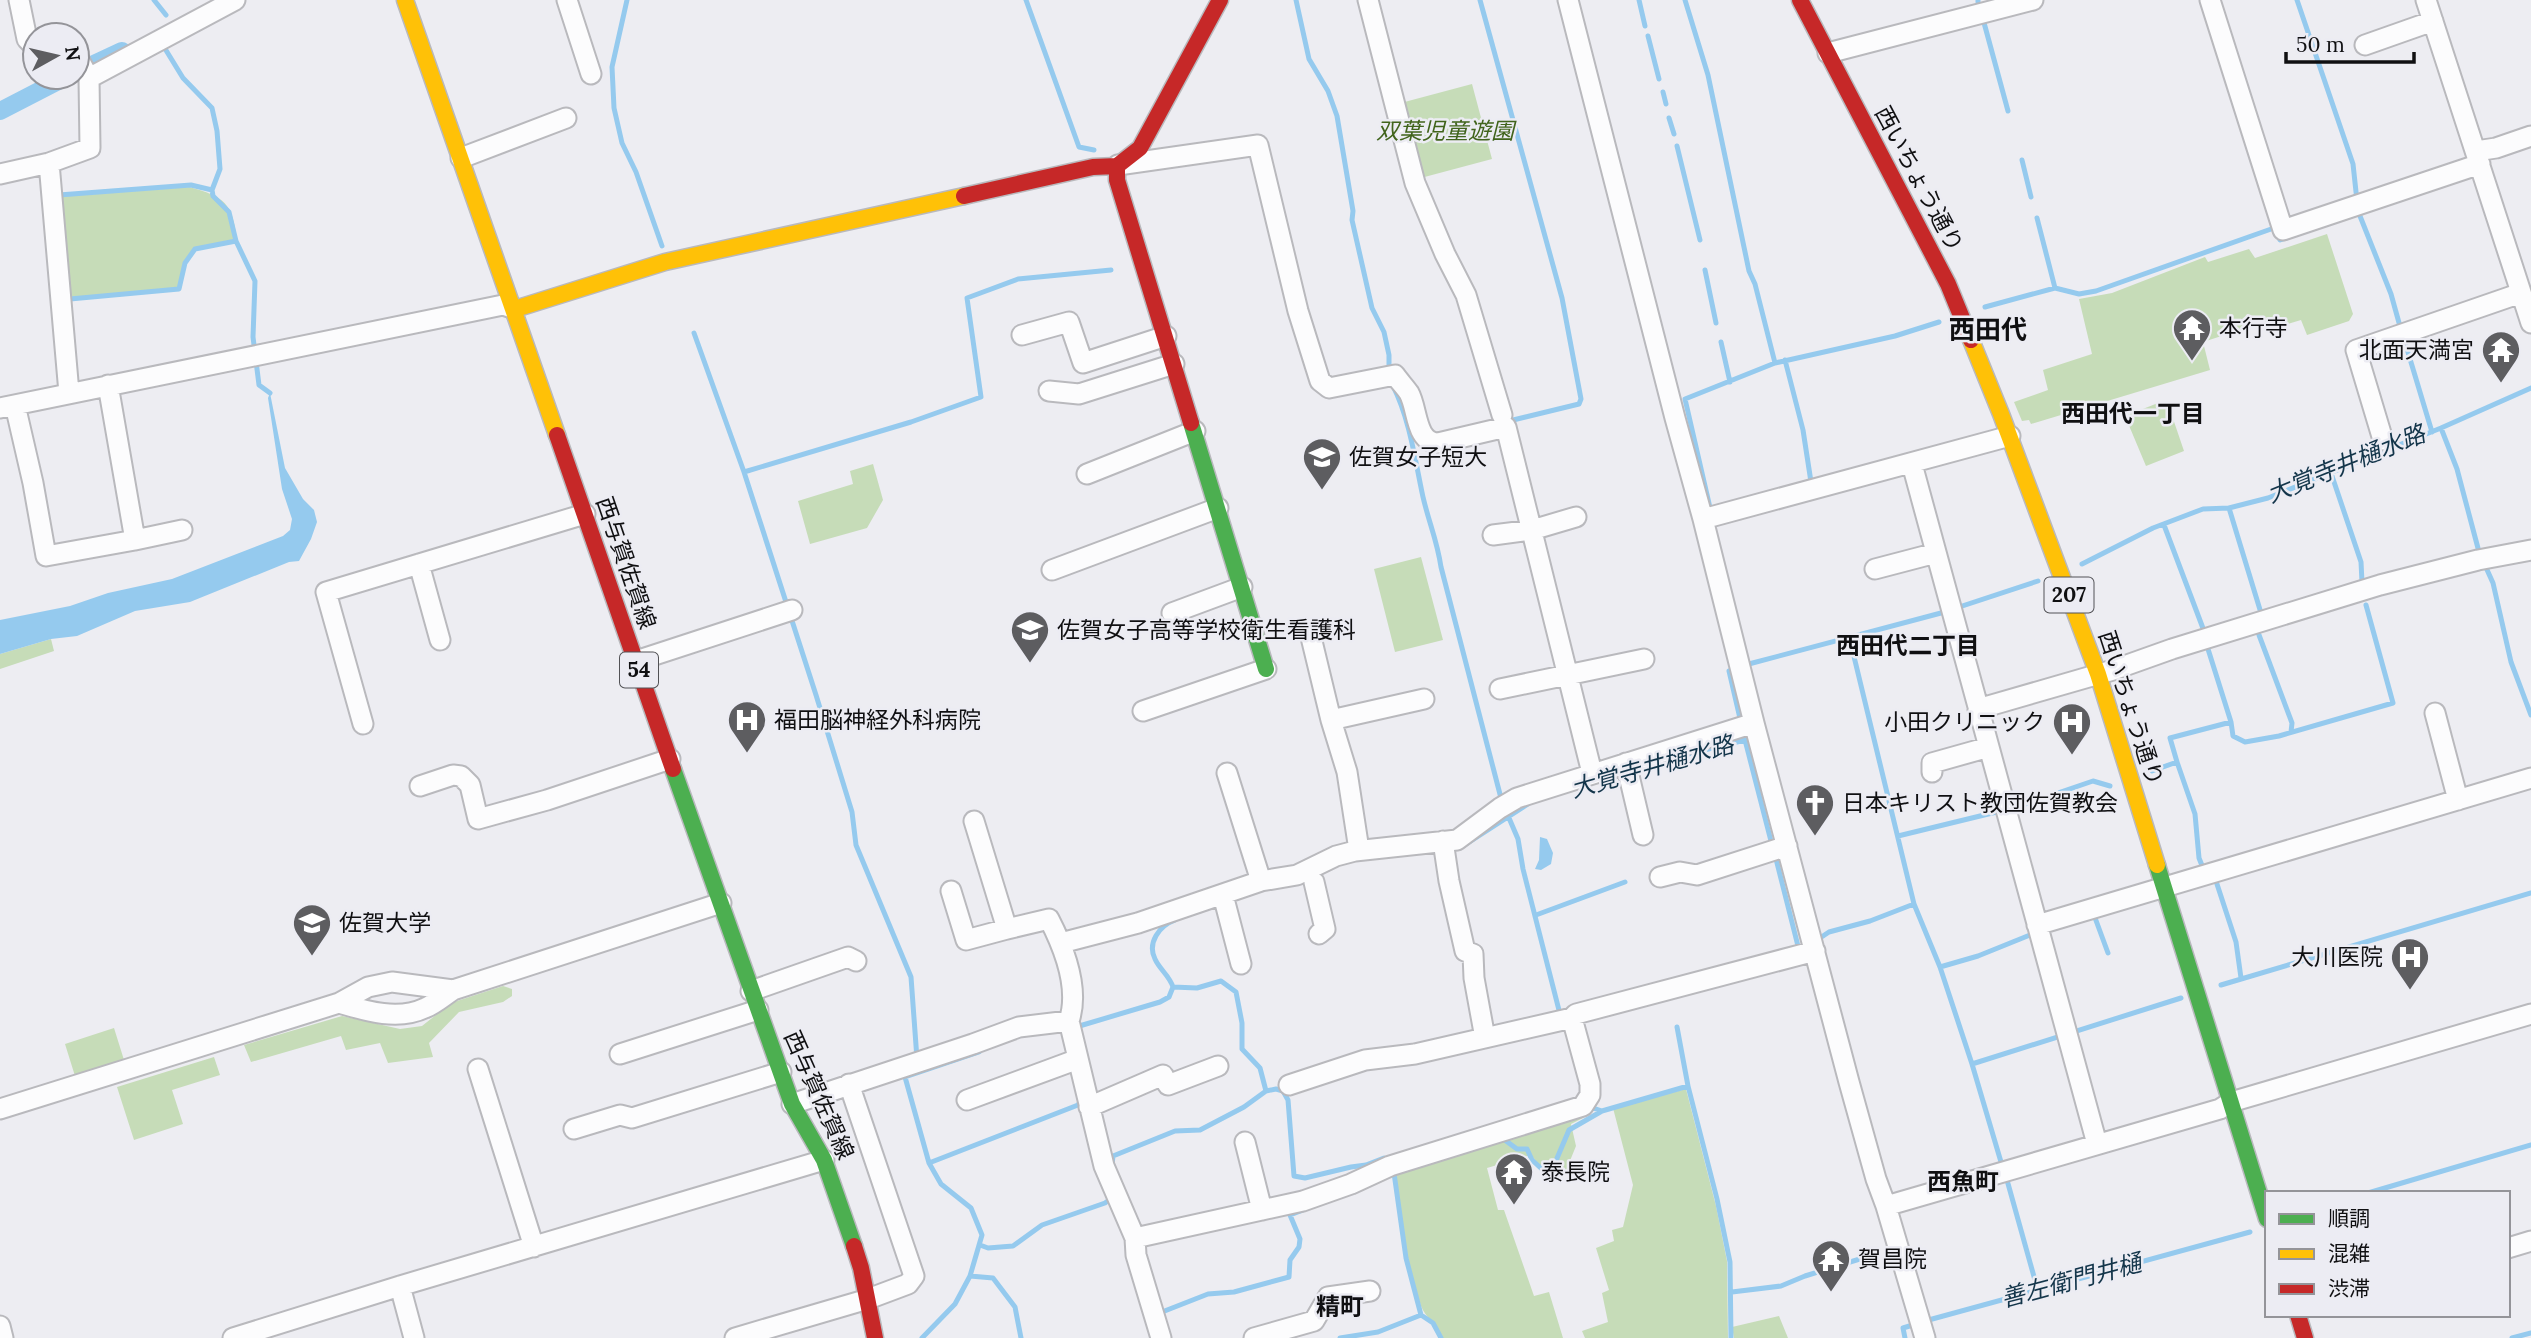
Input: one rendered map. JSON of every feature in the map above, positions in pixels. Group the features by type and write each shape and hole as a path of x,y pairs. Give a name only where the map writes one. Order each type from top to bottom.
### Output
{"main road":[{"name":"西与賀佐賀線","path":"405,0 751,991 792,1104 824,1160 861,1268 875,1338"},
{"path":"515,309 664,262 1093,167 1117,166 1140,148 1220,0"},
{"name":"西いちょう通り","path":"1800,0 1948,284 2010,436 2098,674 2265,1212"},
{"path":"1117,166 1117,180 1266,669"},
{"path":"2299,1317 2305,1338"}],"street":[{"path":"19,0 23,21"},
{"path":"91,64 213,6 235,0"},
{"path":"567,0 591,74"},
{"path":"1368,0 1415,183 1445,254 1466,295 1502,415"},
{"path":"1568,0 1675,418 1710,518 1740,666 1746,726 1778,849 1814,945 1876,1179 1922,1326"},
{"path":"1828,53 2033,0"},
{"path":"2210,0 2283,230 2357,205 2531,136"},
{"path":"2426,0 2531,323"},
{"path":"2365,45 2433,21"},
{"path":"0,174 49,163 90,148 85,91"},
{"path":"461,158 566,118"},
{"path":"1117,166 1258,145 1289,276 1320,381 1329,388 1391,376 1410,394 1427,440 1438,443 1506,427 1592,773"},
{"path":"49,163 69,393"},
{"path":"2383,440 2356,350 2521,293"},
{"path":"182,530 46,556 33,484 8,407 503,305 515,309"},
{"path":"1022,335 1069,322 1083,363 1166,336"},
{"path":"1049,391 1079,394 1174,364"},
{"path":"108,385 135,540"},
{"path":"1087,474 1195,431"},
{"path":"1710,518 2010,436"},
{"path":"1912,464 2097,1144"},
{"path":"1052,570 1218,508"},
{"path":"363,724 326,592 585,514"},
{"path":"1493,535 1532,530 1576,517"},
{"path":"1978,709 2380,585 2531,550"},
{"path":"1875,569 1936,553"},
{"path":"419,564 440,640"},
{"path":"1172,613 1242,587"},
{"path":"636,661 788,611"},
{"path":"1310,633 1347,772 1359,850"},
{"path":"1500,689 1644,659"},
{"path":"1143,710 1266,669"},
{"path":"1331,720 1423,699"},
{"path":"2435,713 2458,800"},
{"path":"1061,943 1225,901 1261,881 1297,875 1336,856 1359,850 1444,848 1504,805 1592,773 1628,771 1746,726"},
{"path":"1932,772 1932,763 1989,747"},
{"path":"420,786 453,775 461,776 470,785 478,819 547,800 670,759"},
{"path":"1628,771 1643,835"},
{"path":"1227,773 1261,881"},
{"path":"2037,925 2531,778"},
{"path":"974,821 1007,929"},
{"path":"1444,848 1465,951 1473,954 1474,978 1485,1038"},
{"path":"1660,877 1680,872 1698,875 1778,849"},
{"path":"1314,882 1325,929 1318,934"},
{"path":"951,891 966,940 1049,919 1061,943 1073,993 1071,1027 1104,1167 1135,1238 1136,1255 1161,1338"},
{"path":"1225,901 1241,964"},
{"path":"339,1003 371,1012 401,1014 425,1009 453,990 721,903"},
{"path":"1289,1085 1364,1060 1415,1054 1565,1020 1576,1014 1814,945"},
{"path":"751,991 848,957 856,961"},
{"path":"0,1109 339,1003 368,987 392,982 453,990"},
{"path":"620,1055 758,1010"},
{"path":"1886,1206 2220,1109 2231,1102 2531,1014"},
{"path":"1135,1238 1303,1201 1351,1184 1390,1166 1583,1106 1590,1095 1590,1084 1565,1020"},
{"path":"792,1104 1019,1027 1071,1027"},
{"path":"967,1100 1070,1062"},
{"path":"1089,1107 1163,1075 1168,1085 1218,1066"},
{"path":"478,1069 534,1247"},
{"path":"574,1129 620,1115 632,1118 781,1072"},
{"path":"735,1338 868,1299 908,1284 914,1276 849,1084"},
{"path":"1245,1142 1262,1210"},
{"path":"233,1338 824,1160"},
{"path":"2510,1247 2531,1241"},
{"path":"400,1286 414,1338"},
{"path":"1254,1338 1314,1321 1328,1297 1370,1291"},
{"path":"0,1326 3,1338"}],"green space":[{"name":"双葉児童遊園","path":"1472,84 1492,159 1417,179 1397,104"},
{"path":"189,187 211,194 225,203 232,217 237,240 196,248 185,262 178,288 66,298 56,197"},
{"path":"2327,234 2353,314 2349,321 2307,335 2301,320 2278,327 2274,319 2203,342 2210,370 2031,424 2029,420 2022,421 2014,402 2048,390 2043,370 2092,354 2079,299 2112,293 2205,257 2208,262 2249,249 2255,258"},
{"path":"2158,403 2168,404 2184,451 2146,466 2125,416"},
{"path":"873,464 883,500 867,528 810,544 798,501 853,484 850,471"},
{"path":"1421,557 1443,640 1395,652 1374,569"},
{"path":"51,639 54,651 0,669 0,654"},
{"path":"503,986 512,989 512,996 503,1002 459,1012 429,1043 433,1057 388,1063 380,1043 346,1050 341,1036 251,1062 244,1045 342,1016 400,1029 422,1026 451,1003"},
{"path":"114,1028 124,1060 75,1076 65,1044"},
{"path":"214,1057 220,1075 172,1090 183,1124 134,1140 117,1087"},
{"path":"1686,1089 1727,1261 1728,1338 1585,1338 1582,1331 1608,1322 1602,1293 1609,1290 1596,1248 1614,1241 1612,1230 1623,1227 1633,1185 1613,1108"},
{"path":"1579,1112 1583,1118 1571,1124 1576,1146 1565,1173 1547,1174 1531,1155 1487,1168 1498,1210 1504,1210 1534,1296 1549,1292 1563,1338 1443,1338 1423,1310 1411,1273 1394,1170"},
{"path":"1779,1316 1788,1338 1734,1338 1732,1327"}],"water":[{"path":"270,393 285,468 303,499 314,510 317,522 299,561 289,562 190,602 135,611 77,636 51,639 0,654 0,620 70,606 108,593 172,579 283,536 290,530 292,519 282,489 268,398"},
{"path":"1540,837 1547,839 1553,853 1551,864 1541,870 1535,869 1539,860"}],"waterway":[{"path":"154,0 166,15"},
{"path":"627,0 612,67 614,108 622,143 636,172 662,246"},
{"path":"1026,0 1079,147 1094,150"},
{"path":"1296,0 1309,59 1328,91 1337,116 1353,211 1352,220 1372,308 1384,332 1389,355 1389,373"},
{"path":"1480,0 1562,298 1581,399 1579,404 1509,421"},
{"path":"1639,0 1645,26"},
{"path":"1685,0 1708,75 1749,271 1755,284 1775,363"},
{"path":"2297,0 2353,164 2357,201"},
{"path":"1983,19 2008,111"},
{"path":"1648,36 1659,79"},
{"path":"164,47 183,78 212,108 220,169 212,190 213,196 229,212 236,241 255,281 253,337 259,385 270,393"},
{"path":"91,65 122,51"},
{"path":"0,111 39,91"},
{"path":"1663,92 1666,104"},
{"path":"1669,118 1674,134"},
{"path":"1677,146 1700,240"},
{"path":"2022,160 2031,197"},
{"path":"59,195 191,185 212,190"},
{"path":"2358,211 2391,294 2401,330"},
{"path":"2037,218 2055,288"},
{"path":"1985,307 2055,288 2079,294 2096,291 2274,228 2280,240 2289,237"},
{"path":"70,299 179,289 185,263 195,249 236,241"},
{"path":"744,472 911,422 981,397 967,298 1018,279 1111,270"},
{"path":"1705,270 1716,323"},
{"path":"1711,512 1685,399 1775,363 1895,336 1939,322"},
{"path":"694,333 744,472 816,695 852,812 856,845 911,977 917,1059"},
{"path":"2404,339 2432,432"},
{"path":"1721,342 1730,382"},
{"path":"1785,360 1803,430 1811,482"},
{"path":"1393,386 1408,426 1425,506 1502,802"},
{"name":"大覚寺井樋水路","path":"2082,564 2153,528 2203,509 2229,508 2268,498 2441,428 2531,388"},
{"path":"2441,428 2457,469 2479,552 2493,583 2511,662 2531,715"},
{"path":"2331,473 2361,562 2362,582"},
{"path":"2229,508 2261,613"},
{"path":"2164,525 2204,631"},
{"name":"大覚寺井樋水路","path":"1745,665 1941,613 2038,581"},
{"path":"2152,771 2177,762 2170,738 2231,722 2233,736 2245,742 2279,736 2393,703 2366,605"},
{"path":"2259,635 2292,723 2291,732"},
{"path":"1849,636 1914,904 1940,967 2001,1162"},
{"path":"2208,649 2231,722"},
{"name":"大覚寺井樋水路","path":"1684,755 1745,740 1729,671 1736,669"},
{"path":"1745,740 1772,845"},
{"path":"2177,762 2195,814 2199,858 2205,868"},
{"path":"1898,836 2017,807 2093,781 2110,786"},
{"path":"1460,848 1528,804"},
{"path":"1506,811 1518,839 1523,869 1561,1018"},
{"path":"1775,855 1799,950"},
{"path":"2215,878 2236,942 2241,978"},
{"path":"1536,915 1625,882"},
{"path":"2221,985 2531,893"},
{"path":"1817,940 1829,932 1870,921 1914,904"},
{"path":"2092,916 2094,915 2108,953"},
{"path":"1076,1027 1169,997 1173,987 1155,959 1152,947 1164,926 1175,920"},
{"path":"1940,967 1978,956 2030,935"},
{"path":"1173,987 1197,988 1221,981 1236,992 1242,1023 1242,1049 1260,1068 1266,1091"},
{"path":"1972,1064 2181,998"},
{"path":"1677,1027 1688,1086"},
{"path":"922,1338 955,1304 970,1276 982,1235 971,1208 941,1184 929,1163 905,1077 979,1052"},
{"path":"1588,1110 1593,1108 1602,1111 1688,1086 1730,1262 1731,1338"},
{"path":"1112,1165 1113,1156 1175,1131 1200,1130 1244,1107 1266,1091 1276,1089 1283,1091 1288,1100 1294,1176 1305,1178 1366,1165 1384,1158"},
{"path":"929,1163 1078,1105 1081,1100"},
{"path":"1502,1138 1517,1149 1527,1149 1532,1160 1544,1171 1552,1170 1569,1130 1602,1111"},
{"name":"善左衛門井樋","path":"2375,1191 2531,1145"},
{"path":"1340,1338 1378,1332 1421,1315 1406,1258 1394,1173 1396,1172"},
{"path":"2007,1180 2038,1291"},
{"path":"980,1245 988,1248 1013,1246 1042,1225 1105,1203 1112,1198"},
{"path":"1162,1312 1208,1294 1234,1292 1289,1277 1290,1260 1299,1247 1300,1239 1290,1215 1303,1210"},
{"name":"善左衛門井樋","path":"1925,1321 2250,1232"},
{"path":"1732,1292 1781,1286 1863,1258"},
{"path":"970,1276 993,1278 1015,1307 1021,1338"},
{"path":"1421,1315 1433,1323 1441,1338"},
{"name":"善左衛門井樋","path":"1905,1338 1903,1328 1916,1324"},
{"path":"2512,1338 2531,1333"}],"traffic: fast":[{"path":"1191,423 1266,669"},
{"path":"673,769 792,1104 824,1160 854,1246"},
{"path":"2157,865 2265,1213"}],"traffic: slow":[{"path":"405,0 557,435"},
{"path":"515,309 665,262 964,196"},
{"path":"1971,340 2098,674 2157,865"}],"traffic: jam":[{"path":"1191,423 1117,180 1117,166 1140,148 1220,0"},
{"path":"1800,0 1948,284 1971,340"},
{"path":"964,196 1093,167 1117,166"},
{"path":"557,435 673,769"},
{"path":"854,1246 875,1338"},
{"path":"2299,1317 2305,1338"}],"place":[{"name":"本行寺","path":"2192,362"},
{"name":"北面天満宮","path":"2501,384"},
{"name":"佐賀女子短大","path":"1322,491"},
{"name":"佐賀女子高等学校衛生看護科","path":"1030,664"},
{"name":"福田脳神経外科病院","path":"747,754"},
{"name":"小田クリニック","path":"2072,756"},
{"name":"日本キリスト教団佐賀教会","path":"1815,837"},
{"name":"佐賀大学","path":"312,957"},
{"name":"大川医院","path":"2410,991"},
{"name":"泰長院","path":"1514,1206"},
{"name":"賀昌院","path":"1831,1293"}],"district":[{"name":"西田代","path":"1988,330"},
{"name":"西田代一丁目","path":"2133,414"},
{"name":"西田代二丁目","path":"1908,646"},
{"name":"西魚町","path":"1963,1182"},
{"name":"精町","path":"1340,1307"}]}
